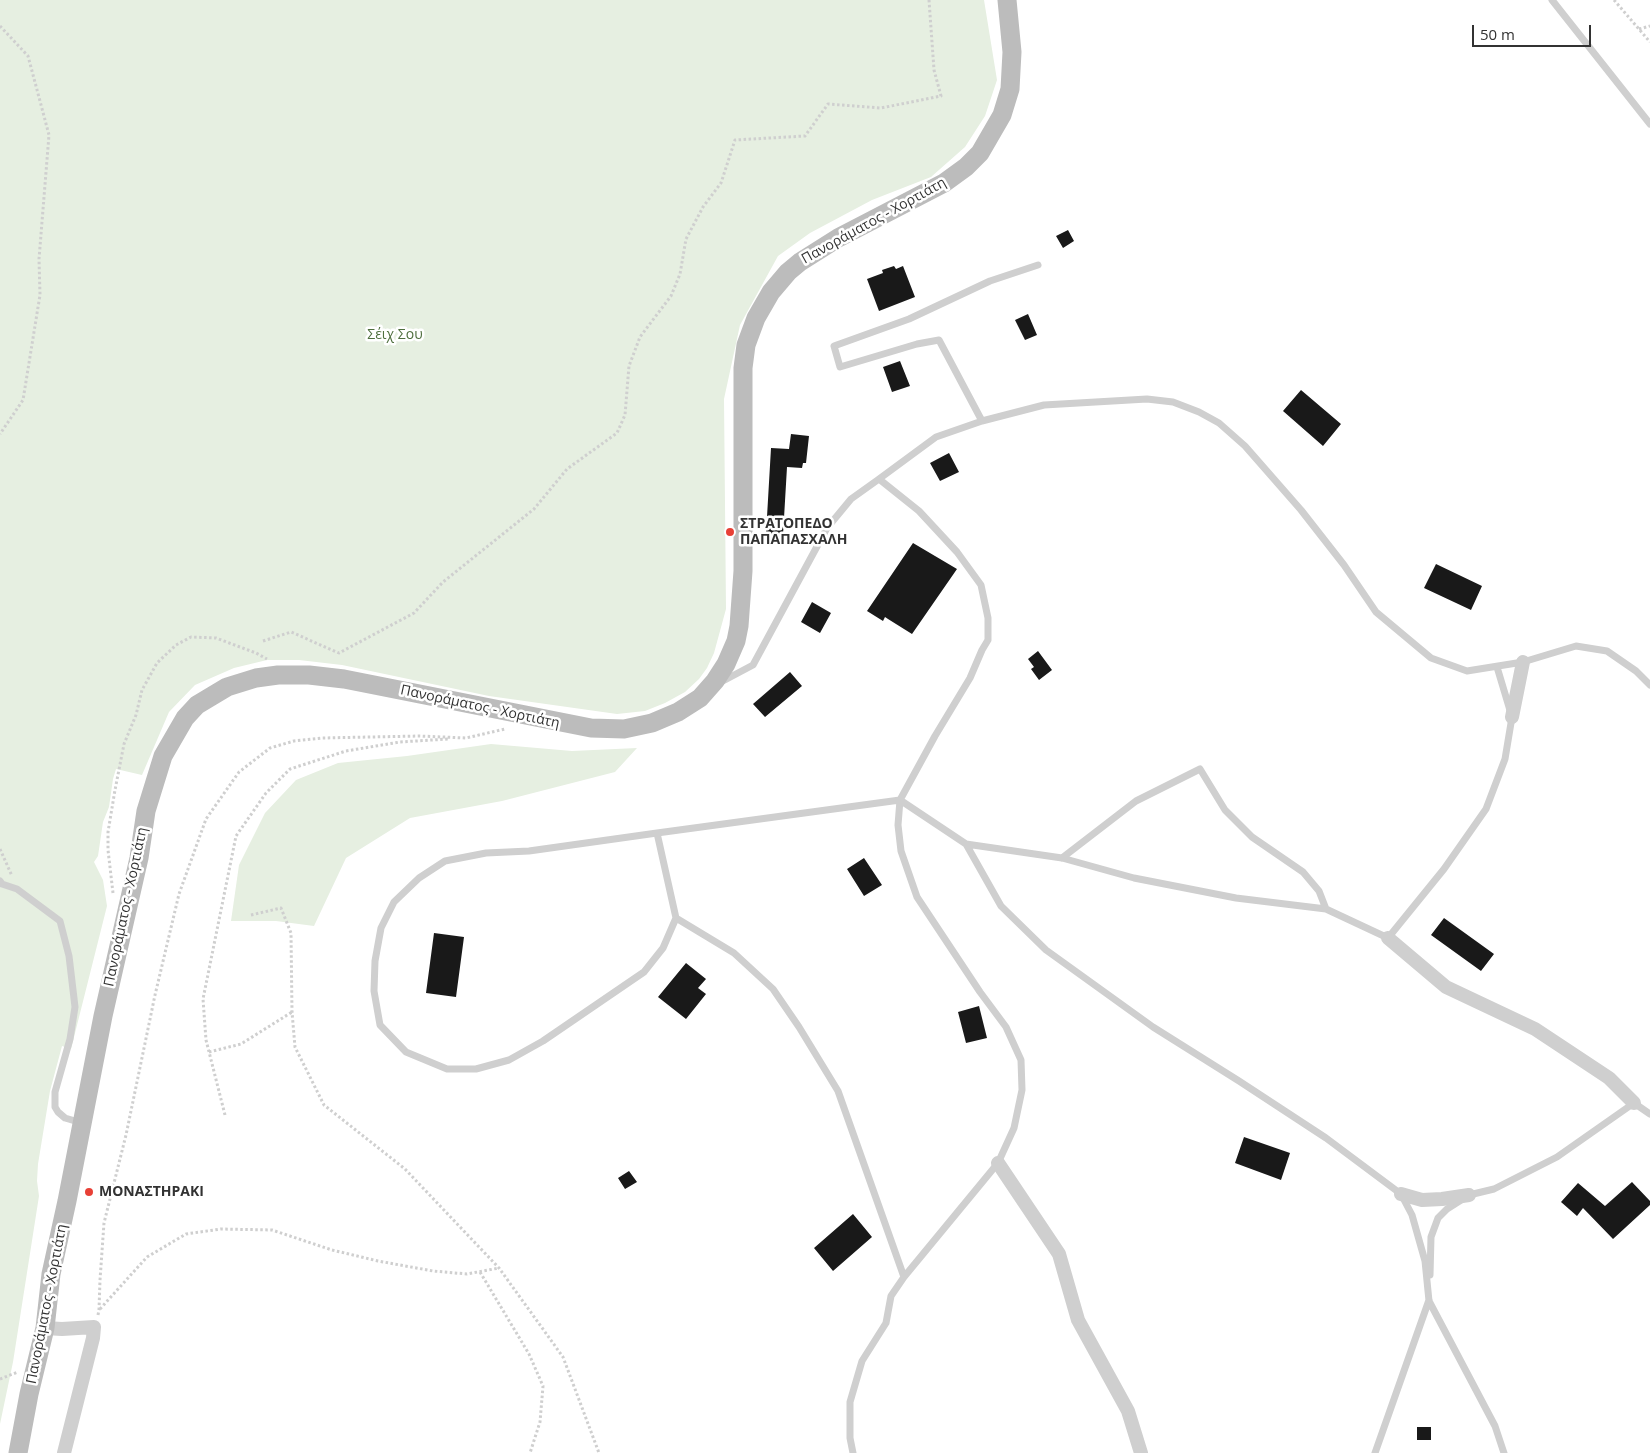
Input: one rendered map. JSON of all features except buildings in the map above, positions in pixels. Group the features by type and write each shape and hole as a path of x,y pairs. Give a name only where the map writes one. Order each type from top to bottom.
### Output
{"main road":[{"name":"Πανοράματος - Χορτιάτη","path":"18,1453 29,1394 45,1328 51,1274 119,938 139,858 146,811 162,756 185,718 198,705 227,686 244,680 278,675 309,675 368,684 590,728 624,729 652,723 678,712 700,698 719,676 733,649 741,616 743,570 743,368 746,345 756,318 764,302 776,286 800,262 838,238 944,183 966,167 980,153 1002,116 1010,89 1012,52 1007,0"}],"street":[{"path":"1512,717 1523,662"},
{"path":"1388,938 1446,987 1535,1029 1609,1078 1634,1103"},
{"path":"998,1163 1059,1254 1078,1320 1128,1411 1141,1453"},
{"path":"1400,1194 1422,1200 1469,1195"},
{"path":"45,1328 94,1328 64,1453"}],"lane":[{"path":"1552,0 1650,124"},
{"path":"982,420 938,340 917,344 840,367 834,346 909,319 990,280 1038,265"},
{"path":"711,687 754,666 827,528 851,499 936,437 982,420 1044,405 1146,399 1174,402 1199,412 1219,423 1245,446 1317,530 1376,612 1431,658 1467,671 1523,662 1576,646 1608,652 1636,671 1650,685"},
{"path":"853,1453 850,1438 850,1402 862,1361 886,1323 891,1296 904,1277 998,1163 1014,1128 1022,1090 1020,1060 1006,1027 960,964 918,897 901,851 898,825 900,800 970,678 988,640 988,618 980,585 958,552 919,511 879,479"},
{"path":"657,833 676,918 663,948 644,972 543,1041 508,1060 476,1069 448,1069 406,1052 380,1025 374,991 375,961 381,928 394,902 418,878 446,861 486,853 529,851 657,833 900,800 966,844 1062,858 1134,878 1236,898 1326,909 1388,938 1444,869 1486,809 1505,759 1512,717 1497,667"},
{"path":"1062,858 1136,801 1200,769 1225,810 1252,837 1303,872 1318,891 1326,909"},
{"path":"966,844 1001,906 1046,950 1153,1027 1326,1138 1400,1194 1415,1224 1425,1261 1429,1301 1495,1426 1504,1453"},
{"path":"0,881 2,884 17,889 60,921 70,956 75,1007 70,1039 55,1092 55,1107 66,1118 82,1123"},
{"path":"676,918 734,953 773,989 800,1027 838,1091 904,1277"},
{"path":"1375,1453 1429,1301 1431,1237 1438,1218 1447,1209 1469,1195 1494,1189 1557,1157 1634,1103 1650,1114"},
{"path":"1381,1438 1382,1453"}],"path":[{"path":"263,642 291,632 339,652 414,613 443,582 534,509 567,469 617,433 625,415 629,366 640,337 671,296 680,274 686,239 703,207 721,183 735,140 805,136 828,104 881,108 941,96 934,70 929,0"},
{"path":"1614,0 1650,42"},
{"path":"0,26 28,56 49,135 38,259 40,295 23,400 0,434"},
{"path":"1639,29 1650,26"},
{"path":"225,1115 206,1040 203,999 236,836 266,793 290,769 346,751 400,742 466,738 505,729 520,715"},
{"path":"94,1328 99,1310 104,1223 126,1135 155,995 179,894 206,819 239,772 270,748 294,741 322,738 419,736 466,738"},
{"path":"0,849 17,889"},
{"path":"251,915 282,908 291,933 292,1012 295,1047 324,1106 405,1169 499,1268 563,1357 599,1453"},
{"path":"209,1052 241,1044 292,1012"},
{"path":"99,1310 148,1257 186,1234 221,1229 272,1230 332,1250 433,1271 467,1274 499,1268"},
{"path":"480,1272 529,1354 543,1386 540,1422 530,1453"}],"green space":[{"name":"Σέιχ Σου","path":"0,0 984,0 997,80 985,116 965,147 931,177 872,200 810,233 778,256 740,325 724,399 726,609 714,653 707,668 699,679 685,692 645,711 617,714 489,696 342,665 299,660 267,660 234,668 195,685 169,712 142,775 116,769 109,807 103,822 98,856 94,862 103,880 107,906 71,1049 62,1046 50,1091 38,1164 37,1181 39,1196 13,1362 0,1424"},
{"path":"491,744 572,751 637,748 615,772 502,801 410,818 346,858 314,926 276,921 231,921 239,865 265,813 296,780 338,763 407,756"}],"place":[{"name":"ΣΤΡΑΤΟΠΕΔΟ ΠΑΠΑΠΑΣΧΑΛΗ","path":"730,532"},
{"name":"ΜΟΝΑΣΤΗΡΑΚΙ","path":"89,1192"}]}
